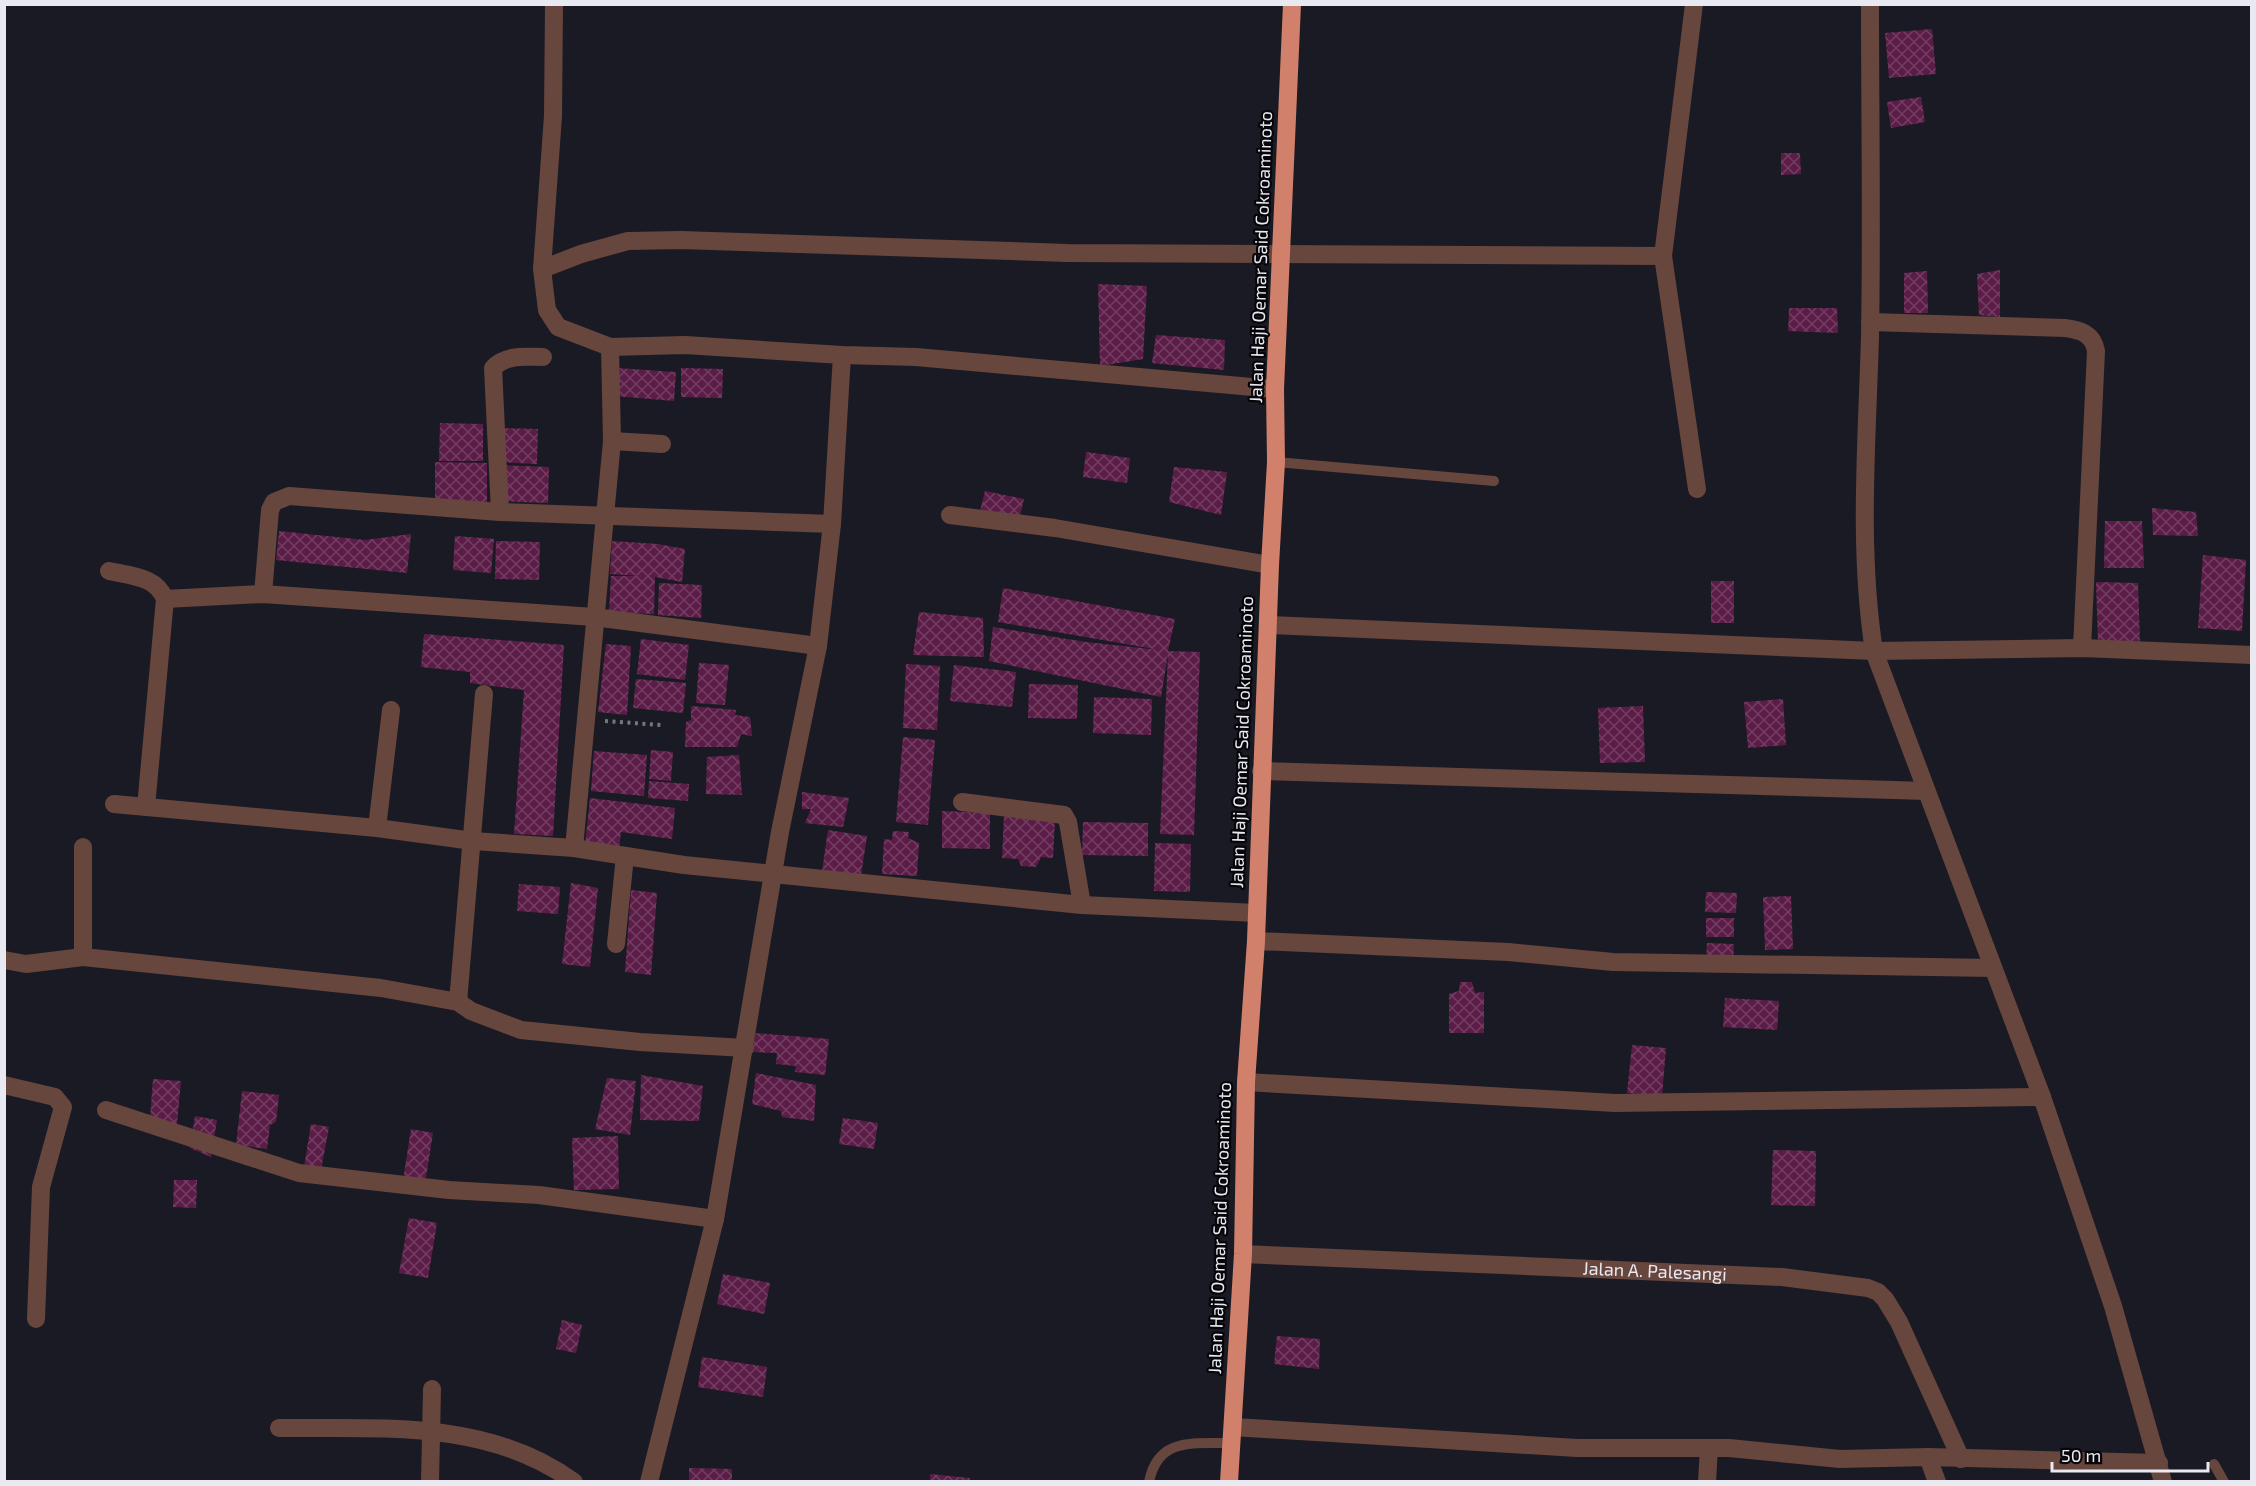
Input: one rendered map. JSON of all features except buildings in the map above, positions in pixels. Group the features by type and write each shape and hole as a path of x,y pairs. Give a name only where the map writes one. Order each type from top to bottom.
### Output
{"highway":[{"name":"Jalan Haji Oemar Said Cokroaminoto","path":"1229,1482 1243,1254 1246,1082 1256,941 1261,771 1276,462 1275,389 1292,4"}],"street":[{"path":"554,4 553,116 542,269 544,299 551,321 566,331 610,347 685,345 842,355 916,357 1275,389"},
{"path":"1694,4 1663,255 1697,489"},
{"path":"1870,4 1870,322 1863,531 1868,611 1874,651 2042,1097 2113,1306 2163,1482"},
{"path":"542,269 581,254 628,241 681,240 1067,253 1663,255"},
{"path":"1870,322 2065,328 2084,332 2092,338 2096,351 2082,648"},
{"path":"574,848 612,441 610,347"},
{"path":"648,1482 715,1219 773,872 818,646 832,524 842,355"},
{"path":"500,512 493,368 499,362 512,357 543,357"},
{"path":"612,441 662,444"},
{"path":"263,594 270,510 274,502 279,499 312,497 500,512 832,524"},
{"path":"950,515 1055,528 1270,565"},
{"path":"109,571 152,581 161,589 165,599 146,807"},
{"path":"165,599 263,594 594,617 818,646"},
{"path":"1268,625 1874,651 2082,648 2252,655"},
{"path":"458,1002 484,694"},
{"path":"377,828 391,710"},
{"path":"1261,771 1926,791"},
{"path":"962,802 1064,815 1068,822 1082,905"},
{"path":"114,804 377,828 473,841 574,848 684,865 773,872 1082,905 1257,913"},
{"path":"83,847 83,957"},
{"path":"616,944 625,856"},
{"path":"1256,941 1508,952 1613,962 1993,968"},
{"path":"4,960 26,964 83,957 381,988 458,1002 471,1011 521,1030 640,1042 745,1048"},
{"path":"1246,1082 1615,1103 2042,1097"},
{"path":"4,1085 54,1097 63,1107 40,1187 36,1319"},
{"path":"106,1110 299,1173 449,1190 539,1195 715,1219"},
{"name":"Jalan A. Palesangi","path":"1243,1254 1782,1277 1868,1288 1878,1292 1885,1299 1899,1322 1961,1459"},
{"path":"430,1482 432,1389"},
{"path":"279,1428 430,1429 504,1445 559,1470 574,1482"},
{"path":"1232,1435 1577,1448 1729,1448 1840,1459 1928,1457 2159,1463"},
{"path":"1707,1482 1709,1448"},
{"path":"1928,1457 1937,1482"}],"lane":[{"path":"1276,462 1494,481"},
{"path":"1149,1482 1162,1453 1178,1444 1232,1435"},
{"path":"2214,1464 2224,1482"}],"path":[{"path":"586,720 661,725"}]}
